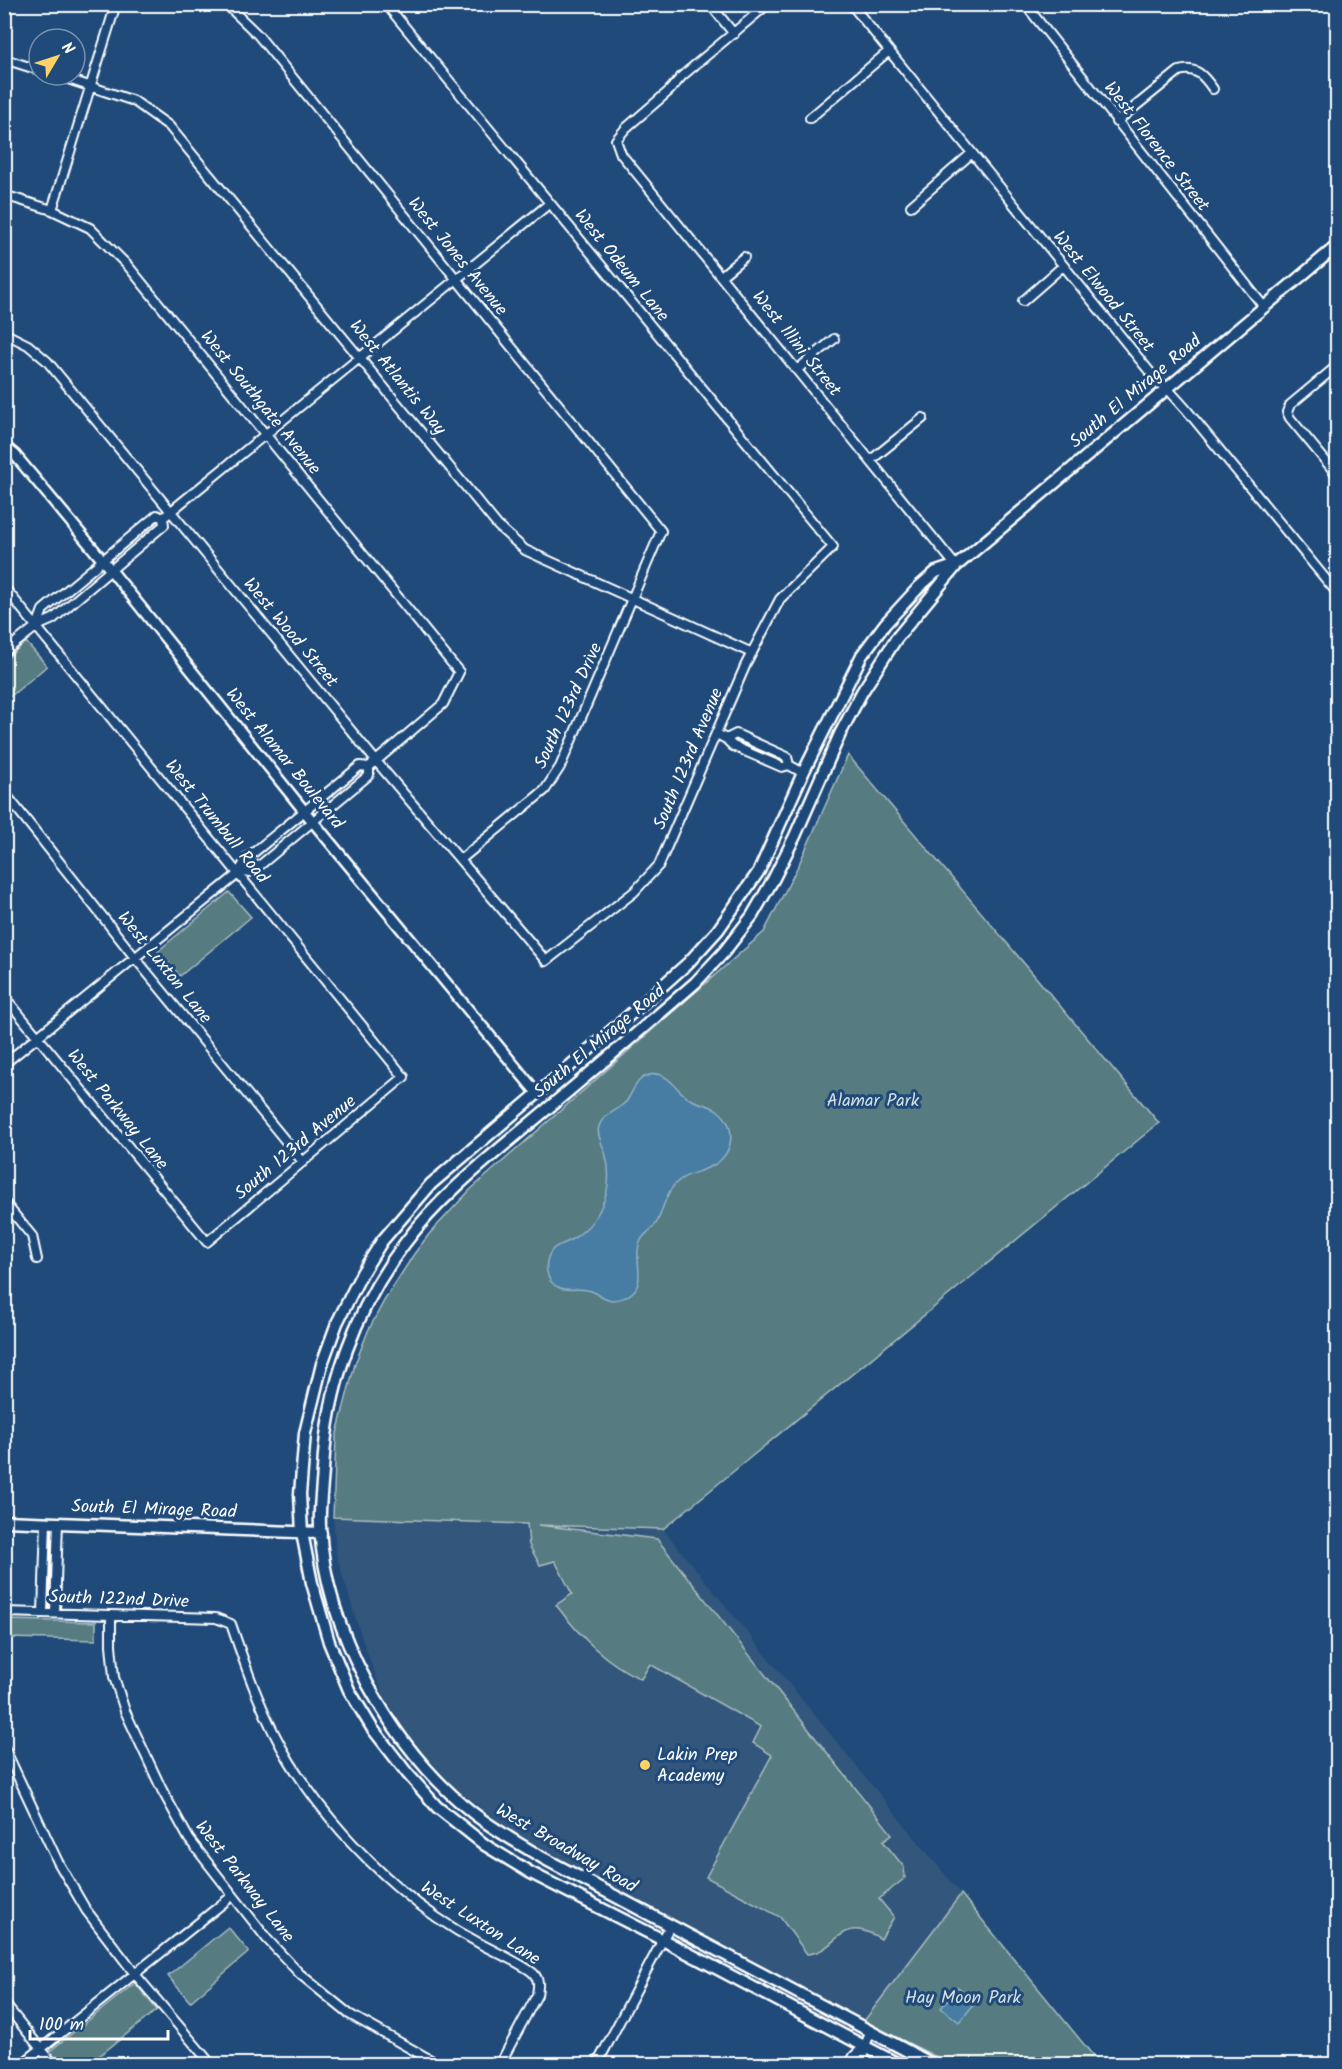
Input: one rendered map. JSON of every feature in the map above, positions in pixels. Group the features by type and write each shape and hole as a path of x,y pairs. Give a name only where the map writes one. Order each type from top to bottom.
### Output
{"main road":[{"name":"South El Mirage Road","path":"4,1521 321,1533 324,1440 338,1373 353,1331 376,1287 405,1243 430,1213 494,1154 695,983 724,952 752,916 774,878 840,734 862,692 896,639 956,566 1338,245"},
{"name":"South El Mirage Road","path":"302,1533 300,1494 305,1433 322,1364 337,1323 362,1273 382,1241 430,1184 680,970 718,930 759,871 803,773 862,655 885,624 920,586 936,572 956,566"},
{"name":"West Broadway Road","path":"302,1533 312,1583 329,1642 350,1690 372,1728 437,1807 486,1845 531,1873 898,2064"},
{"name":"West Broadway Road","path":"321,1533 329,1589 346,1641 375,1697 398,1732 440,1783 472,1812 510,1839 870,2033 932,2064"}],"street":[{"path":"52,210 116,4"},
{"name":"West Jones Avenue","path":"226,4 258,34 662,531"},
{"name":"West Odeum Lane","path":"386,4 832,547"},
{"path":"710,4 734,34 768,4"},
{"name":"West Elwood Street","path":"851,4 1154,377 1167,388 1338,594"},
{"name":"West Florence Street","path":"1025,4 1264,307"},
{"name":"West Illini Street","path":"734,34 682,76 669,91 626,128 616,140 621,154 956,566"},
{"path":"810,118 889,51"},
{"path":"4,59 27,66"},
{"path":"1116,122 1179,71 1186,69 1202,74 1213,89"},
{"name":"West Atlantis Way","path":"87,84 134,101 169,126 498,526 513,541 525,550 752,653"},
{"path":"911,206 972,153"},
{"name":"West Southgate Avenue","path":"4,195 52,210 90,228 129,267 459,672 443,704 376,761"},
{"path":"163,518 550,203"},
{"path":"722,276 744,257"},
{"path":"1023,301 1063,266"},
{"name":"West Wood Street","path":"4,333 28,345 47,361 376,761 546,961"},
{"path":"798,369 834,339"},
{"path":"1338,365 1290,405 1287,412 1338,477"},
{"path":"871,460 923,418"},
{"name":"West Alamar Boulevard","path":"4,446 15,455 110,569 313,822 537,1093"},
{"path":"37,626 43,610 157,516 163,518"},
{"path":"4,652 37,626 53,619 164,525 163,518"},
{"name":"South 123rd Drive","path":"460,860 545,790 560,768 662,531"},
{"name":"South 123rd Avenue","path":"546,961 634,892 659,865 752,653 780,598 832,547"},
{"name":"West Trumbull Road","path":"4,587 404,1077"},
{"path":"717,734 726,738 736,734 787,757 789,765 803,773"},
{"path":"238,874 253,871 313,822 369,775 369,767 376,761"},
{"path":"4,1064 238,874 247,858 360,765 369,767"},
{"name":"West Luxton Lane","path":"4,792 136,959 303,1162"},
{"name":"West Parkway Lane","path":"4,996 207,1242"},
{"name":"South 123rd Avenue","path":"207,1242 404,1077"},
{"path":"4,1202 32,1236 37,1258"},
{"path":"43,1613 46,1522"},
{"path":"55,1613 58,1522"},
{"name":"South 122nd Drive","path":"4,1612 216,1618 231,1624"},
{"name":"West Parkway Lane","path":"111,1615 114,1677 125,1710 162,1790 189,1839 267,1939 308,1980 349,2014 438,2064"},
{"name":"West Luxton Lane","path":"231,1624 260,1705 290,1762 326,1812 358,1850 400,1890 441,1920 534,1973 539,1983 537,1995 500,2064"},
{"path":"4,1747 58,1862 86,1910 135,1974 211,2064"},
{"path":"22,2064 232,1896"},
{"path":"597,2064 670,1926"},
{"path":"4,2003 53,2064"},
{"path":"862,2064 870,2033"},
{"path":"850,2064 854,2056 865,2046"}],"shaded area":[{"path":"657,1074 667,1078 687,1097 714,1108 724,1117 730,1132 729,1148 725,1155 712,1166 684,1178 672,1188 657,1223 639,1244 638,1283 629,1295 612,1300 584,1289 560,1288 548,1276 547,1265 550,1254 555,1248 574,1238 588,1226 599,1211 606,1193 608,1168 599,1134 601,1121 625,1103 642,1079"},
{"name":"Lakin Prep Academy","path":"333,1517 663,1529 961,1894 863,2021 577,1869 503,1825 456,1789 413,1742 383,1695 362,1639 336,1554"},
{"path":"958,1987 976,2002 959,2022 941,2008"}],"green space":[{"path":"26,642 47,666 5,701 5,660"},
{"name":"Alamar Park","path":"848,755 1159,1123 663,1529 538,1525 657,1539 892,1834 883,1841 904,1867 905,1878 879,1899 894,1917 881,1939 855,1930 839,1936 817,1952 807,1954 780,1917 706,1877 772,1755 753,1743 761,1727 650,1664 641,1679 604,1656 574,1627 556,1605 572,1594 555,1561 540,1565 529,1545 527,1524 333,1517 336,1437 355,1364 368,1331 384,1301 414,1254 470,1190 764,932 799,864"},
{"path":"229,892 251,917 180,976 158,951"},
{"path":"5,1620 96,1622 96,1640 5,1638"},
{"name":"Hay Moon Park","path":"961,1894 1100,2064 951,2064 864,2021"},
{"path":"228,1927 249,1952 190,2002 168,1976"},
{"path":"135,1983 157,2010 89,2064 60,2064 50,2051"}],"place":[{"name":"Lakin Prep Academy","path":"645,1765"}]}
